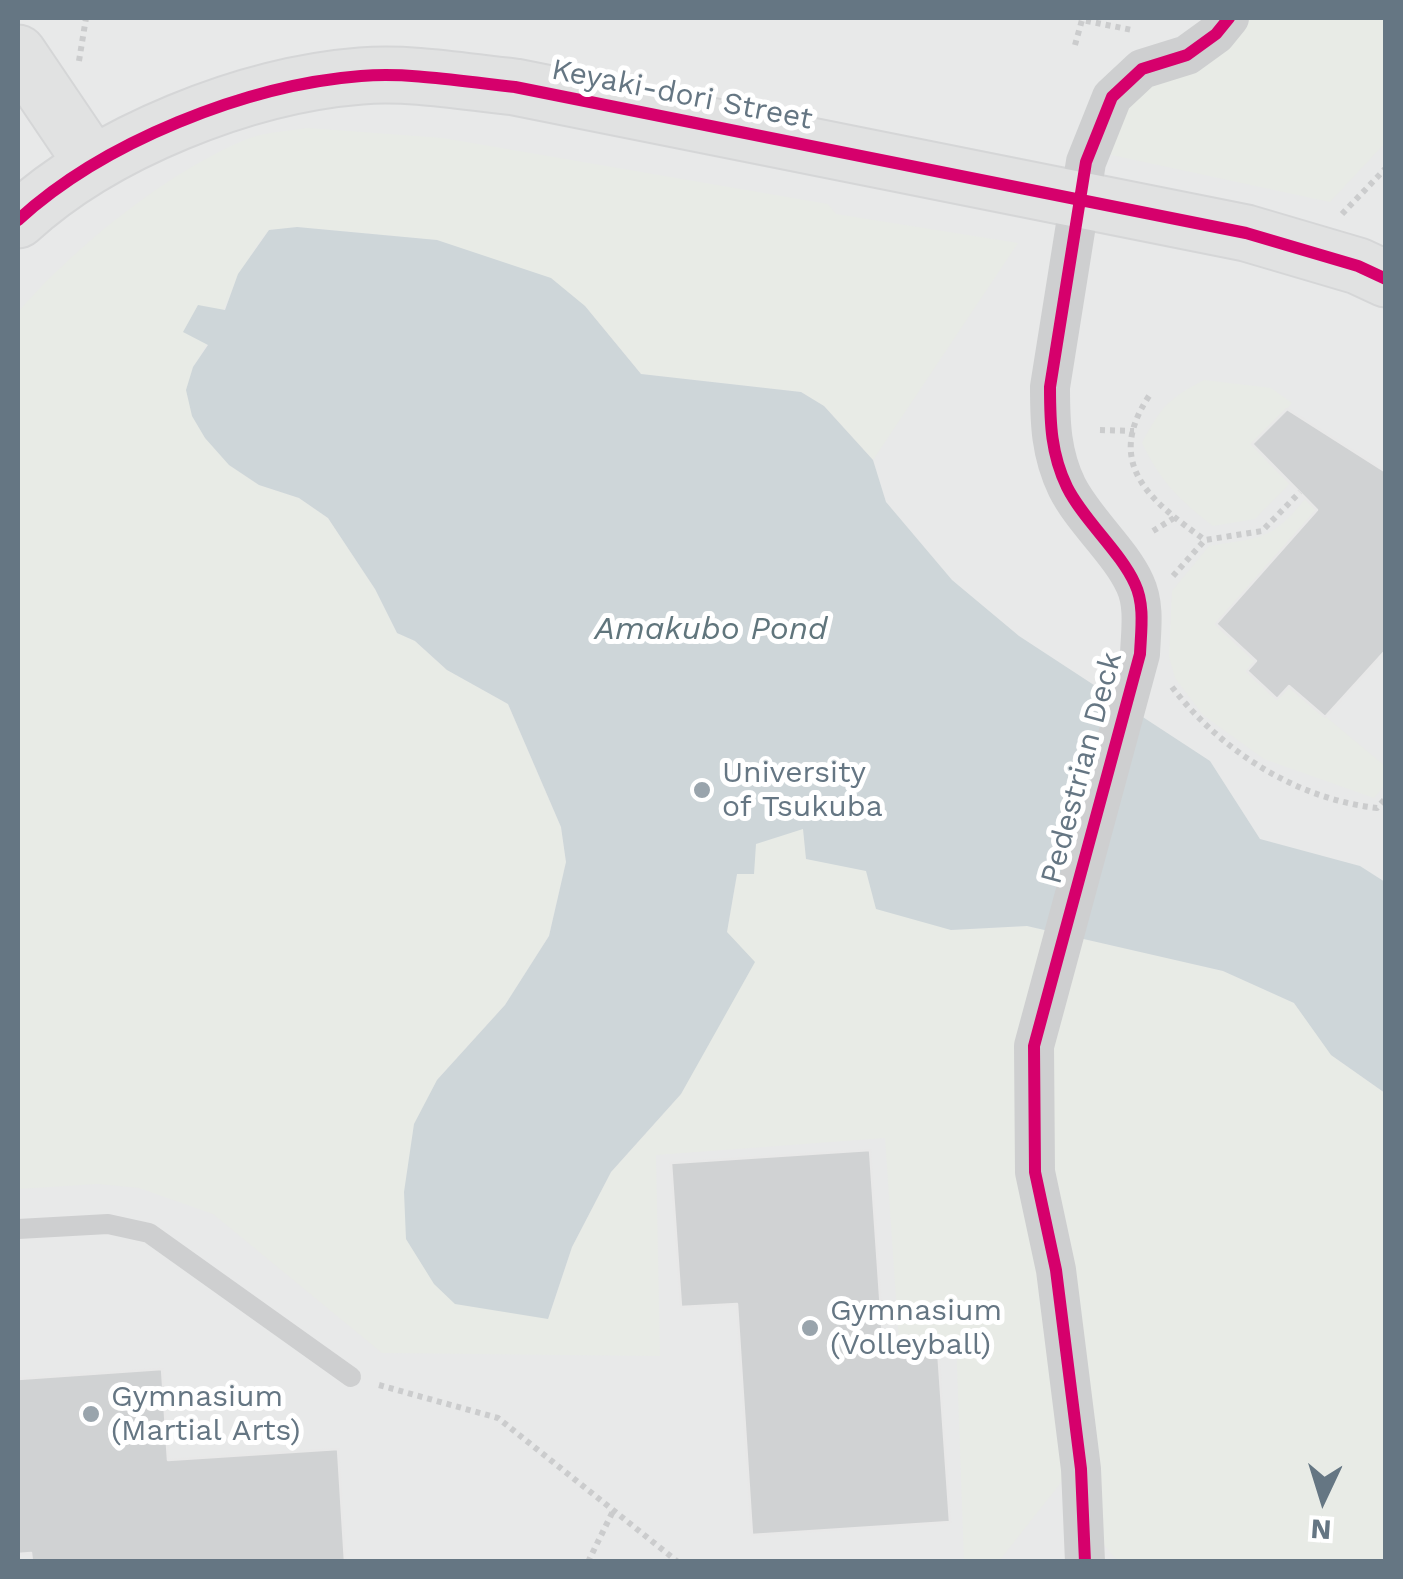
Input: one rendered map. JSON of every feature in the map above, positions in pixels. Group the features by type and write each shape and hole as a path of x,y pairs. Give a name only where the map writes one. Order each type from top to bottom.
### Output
{"street":[{"name":"Pedestrian Deck","path":"1085,1562 1082,1469 1056,1270 1035,1172 1034,1046 1140,654 1142,614 1136,584 1068,488 1055,456 1048,420 1050,387 1086,162 1112,97 1142,69 1187,55 1216,34 1229,18"},
{"path":"18,53 92,164"},
{"name":"Keyaki-dori Street","path":"18,220 92,164 158,131 257,97 362,76 434,78 515,87 1246,233 1376,271"}],"lane":[{"path":"18,1228 108,1224 149,1233 351,1377"}],"path":[{"path":"1075,45 1082,20 1137,31"},
{"path":"1342,215 1386,168"},
{"path":"1149,396 1136,419 1131,456 1134,473 1146,492 1206,540"},
{"path":"1100,430 1134,432"},
{"path":"1164,587 1206,540 1262,531 1300,492"},
{"path":"1153,531 1174,518"},
{"path":"1166,680 1197,720 1258,766 1310,794 1377,808 1386,798"},
{"path":"351,1377 498,1418 678,1562"},
{"path":"588,1562 614,1509"}],"shaded area":[{"name":"University of Tsukuba","path":"18,18 1385,18 1385,1561 18,1561"},
{"path":"1244,18 1385,18 1385,143 1330,202 1107,154 1129,102"},
{"path":"308,128 443,138 828,204 836,214 1018,243 873,460 824,406 801,392 641,374 585,306 437,240 297,227 269,230 247,263 193,367 229,465 259,485 299,498 328,518 375,589 397,633 415,641 447,670 508,704 561,827 566,862 549,936 505,1005 437,1080 548,1318 572,1247 611,1172 681,1094 727,932 737,874 756,844 804,828 951,930 1027,926 1048,931 1016,1105 1067,1475 999,1561 964,1561 956,1339 899,1342 885,1138 656,1155 660,1356 382,1353 213,1214 139,1188 97,1184 18,1189 18,312 94,238 185,171 247,139"},
{"path":"1204,380 1271,388 1292,403 1253,444 1291,482 1255,519 1213,526 1172,489 1142,443 1167,405"},
{"path":"1306,498 1318,510 1216,624 1256,661 1247,671 1276,699 1289,686 1385,766 1385,785 1374,798 1264,759 1203,715 1175,678 1169,657 1172,591 1209,546 1264,535 1284,522"},
{"path":"1080,938 1223,971 1294,1003 1338,1060 1385,1093 1385,1561 1118,1561 1102,1543 1049,1163 1048,1057"}],"water":[{"name":"Amakubo Pond","path":"297,227 437,240 551,278 585,306 641,374 801,392 824,406 873,460 886,502 952,580 1019,636 1210,761 1260,839 1360,866 1385,882 1385,1093 1331,1055 1294,1003 1223,971 1027,926 951,930 876,909 866,871 806,859 803,829 756,844 754,874 737,874 727,932 755,962 681,1094 611,1172 572,1247 548,1319 455,1304 434,1284 406,1239 404,1192 414,1124 437,1080 505,1005 549,936 566,862 561,827 508,704 447,670 415,641 397,633 375,589 328,518 299,498 259,485 229,465 192,416 186,390 193,367 208,345 183,332 198,305 225,310 238,274 269,230"}],"building":[{"path":"1287,409 1386,472 1386,650 1325,717 1289,686 1277,699 1247,671 1256,661 1216,624 1317,510 1252,444"},
{"name":"Gymnasium (Volleyball)","path":"870,1150 884,1354 938,1349 950,1522 752,1535 737,1304 681,1307 671,1163"},
{"name":"Gymnasium (Martial Arts)","path":"162,1369 168,1460 338,1449 345,1562 32,1562 31,1553 18,1554 18,1379"}],"cycle path":[{"path":"1085,1562 1081,1469 1056,1270 1035,1172 1034,1046 1140,654 1142,618 1138,592 1128,572 1074,500 1062,475 1052,438 1050,387 1086,162 1112,97 1142,69 1187,55 1216,34 1229,18"},
{"path":"18,220 91,166 178,122 271,91 361,76 400,75 515,87 1246,233 1358,266 1386,279"}],"place":[{"name":"University of Tsukuba","path":"702,790"},
{"name":"Gymnasium (Volleyball)","path":"810,1328"},
{"name":"Gymnasium (Martial Arts)","path":"91,1414"}]}
